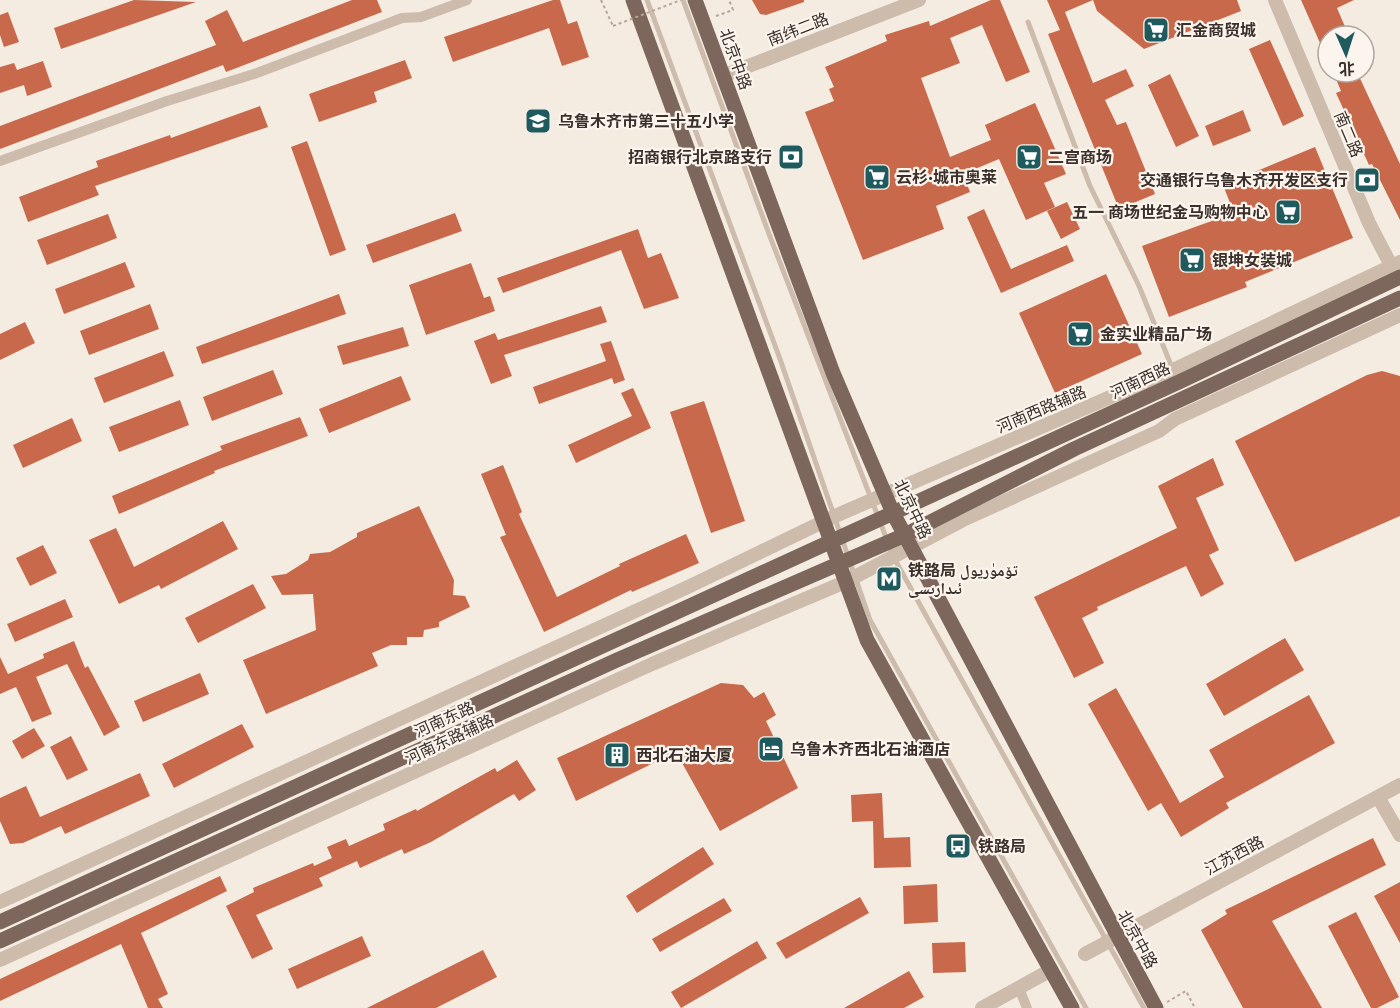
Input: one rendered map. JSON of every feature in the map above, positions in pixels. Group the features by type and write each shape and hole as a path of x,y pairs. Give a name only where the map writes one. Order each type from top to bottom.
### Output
{"main road":[{"path":"633,0 836,538 867,640 1072,1008"},
{"name":"北京中路","path":"695,0 833,373 893,513 1112,939 1162,1005"},
{"name":"河南西路","path":"893,513 1176,376 1398,273"},
{"name":"河南西路","path":"909,542 1074,449 1400,298"},
{"name":"河南东路","path":"0,922 893,513"},
{"name":"河南东路","path":"0,941 616,660 888,543 909,542"}],"street":[{"path":"0,161 167,101 254,74 402,18 421,17 467,0"},
{"name":"南纬二路","path":"723,76 919,0"},
{"name":"南二路","path":"1275,0 1369,224 1398,273"},
{"path":"909,542 963,520 1159,431 1175,419 1400,315"},
{"name":"河南西路辅路","path":"829,519 870,500 1176,376"},
{"path":"0,902 677,592 829,519"},
{"name":"河南东路辅路","path":"0,960 652,664 850,579 894,558 909,542"},
{"name":"江苏西路","path":"1084,954 1400,785"},
{"path":"1378,797 1400,835"},
{"path":"982,1008 1051,970"},
{"path":"1019,988 1027,1008"}],"lane":[{"path":"647,0 780,358 829,519"},
{"path":"682,0 877,520 894,558 1112,939 1144,1008"},
{"path":"1028,22 1090,186 1138,286 1176,376"},
{"path":"850,579 870,620 1086,1008"}],"path":[{"path":"601,0 613,26 682,0"},
{"path":"702,21 733,10 729,0"},
{"path":"1162,1005 1186,991 1195,1008"}],"building":[{"path":"134,0 196,2 61,49 54,28"},
{"path":"352,0 377,0 382,12 226,72 223,65 0,149 0,126 216,45 205,21 227,10 243,42"},
{"path":"553,0 560,0 568,24 577,21 589,57 562,66 549,28 453,62 444,37"},
{"path":"752,0 804,0 804,2 766,15 760,14"},
{"path":"991,0 1000,0 1030,72 1006,82 982,25 950,38 960,63 921,78 950,157 991,140 985,125 1035,103 1066,174 1044,183 1055,207 1026,220 999,159 963,174 970,192 936,206 944,229 863,260 805,112 834,101 829,89 834,87 825,67 887,41 885,35 929,21 930,26"},
{"path":"1047,0 1093,0 1065,12 1093,83 1126,69 1134,86 1105,100 1117,125 1126,122 1155,194 1119,209 1048,34 1060,30"},
{"name":"汇金商贸城","path":"1093,0 1237,0 1241,11 1144,49 1097,11"},
{"path":"1301,0 1354,0 1337,8 1344,24 1316,24 1316,34"},
{"path":"8,12 19,42 4,47 0,35 0,15"},
{"path":"1270,40 1304,116 1283,126 1249,49"},
{"path":"405,60 412,78 374,92 377,102 319,122 309,94"},
{"path":"43,61 52,87 27,96 24,85 0,93 0,67 14,63 17,70"},
{"path":"1170,74 1199,136 1176,147 1148,85"},
{"path":"1338,84 1363,84 1400,164 1400,220 1372,164 1369,165 1336,93 1341,91"},
{"path":"260,106 268,127 95,186 99,195 28,222 19,197 98,167 96,161 170,135 171,138"},
{"path":"1243,110 1251,131 1213,146 1205,126"},
{"path":"307,141 346,250 330,256 291,147"},
{"path":"1315,147 1353,238 1245,282 1247,287 1169,317 1142,246 1234,213 1223,185"},
{"path":"1067,202 1080,229 1061,239 1047,211"},
{"path":"984,209 1011,269 1067,245 1074,261 1001,293 967,217"},
{"path":"455,213 462,231 373,263 366,245"},
{"path":"108,214 117,238 47,265 37,240"},
{"path":"638,229 648,258 661,253 679,298 644,309 621,250 503,293 497,278"},
{"path":"125,262 135,287 64,314 55,289"},
{"path":"471,263 484,298 490,296 495,311 426,335 409,285"},
{"name":"金实业精品广场","path":"1106,274 1142,354 1055,393 1019,313"},
{"path":"339,294 346,314 202,364 196,347"},
{"path":"150,304 159,329 89,355 80,331"},
{"path":"601,306 607,322 504,355 512,376 491,384 474,341 495,333 498,340"},
{"path":"25,322 35,343 0,360 0,334"},
{"path":"403,327 409,346 343,365 337,346"},
{"path":"611,341 625,380 614,384 612,378 539,404 533,387 606,361 600,344"},
{"path":"164,351 174,376 104,403 94,378"},
{"path":"273,370 283,394 212,421 203,397"},
{"path":"1382,371 1400,376 1400,516 1295,562 1235,441 1367,375"},
{"path":"401,376 411,400 329,433 319,409"},
{"path":"633,388 651,428 576,463 568,445 632,416 621,393"},
{"path":"180,400 189,425 119,452 109,427"},
{"path":"704,401 745,521 711,533 670,412"},
{"path":"300,417 308,436 214,471 215,473 119,514 112,496 222,450 220,446"},
{"path":"72,418 82,441 23,468 13,445"},
{"path":"1213,458 1224,485 1196,498 1219,550 1209,555 1224,584 1201,597 1186,566 1097,607 1098,610 1082,618 1104,663 1074,678 1034,597 1177,528 1158,486"},
{"path":"503,465 522,512 519,514 557,597 620,566 619,564 686,534 699,563 632,592 631,590 544,632 500,537 506,535 481,474"},
{"path":"419,506 454,580 453,595 465,596 470,607 439,622 439,627 424,630 423,637 407,637 407,645 391,645 372,653 378,666 266,714 243,660 316,630 313,594 282,595 271,576 286,574 308,560 310,554 330,552 357,537 357,533"},
{"path":"223,521 238,549 161,589 159,585 119,604 89,540 116,528 134,567"},
{"path":"43,545 57,573 30,586 16,558"},
{"path":"253,584 266,608 198,643 185,618"},
{"path":"65,599 73,617 15,642 7,624"},
{"path":"1285,638 1304,670 1224,716 1206,684"},
{"path":"74,641 85,668 88,666 120,727 104,736 67,664 36,677 52,714 32,722 16,687 0,694 0,657 8,674 44,658 43,654"},
{"path":"200,673 209,694 143,722 134,701"},
{"name":"西北石油大厦","path":"721,683 743,685 754,698 764,692 776,715 766,721 798,788 720,831 676,752 576,801 557,758"},
{"path":"1116,688 1180,803 1224,777 1209,750 1309,695 1335,743 1226,803 1229,808 1181,837 1161,803 1148,811 1088,704"},
{"path":"242,724 254,747 174,788 162,764"},
{"path":"34,728 45,746 22,759 12,741"},
{"path":"71,736 88,770 67,780 50,747"},
{"path":"517,760 536,790 519,801 514,794 431,842 404,854 402,849 360,868 357,861 319,878 323,886 256,915 273,949 252,959 226,906 254,892 253,888 313,863 314,866 332,858 327,847 346,839 349,846 385,830 383,824 416,809 417,811 495,768 497,772"},
{"path":"140,773 150,796 65,834 61,826 23,843 10,844 0,821 0,798 26,786 40,817"},
{"path":"882,793 884,838 910,837 911,867 874,868 873,821 852,822 851,795"},
{"path":"1373,838 1386,865 1272,921 1322,1008 1243,1008 1201,930 1227,914 1225,910"},
{"path":"703,847 714,864 637,913 626,896"},
{"path":"220,876 227,891 141,933 168,994 158,999 163,1008 148,1008 121,944 0,1001 0,979"},
{"path":"1400,882 1400,943 1374,896"},
{"path":"937,884 938,922 904,924 903,886"},
{"path":"860,897 869,913 786,959 776,943"},
{"path":"724,898 732,911 660,952 652,939"},
{"path":"1356,912 1399,997 1377,1008 1371,1008 1328,926"},
{"path":"362,936 371,956 297,989 288,969"},
{"path":"757,941 767,958 681,1008 671,992"},
{"path":"965,942 966,972 933,973 932,943"},
{"path":"483,950 497,977 436,1008 367,1008"},
{"path":"909,971 924,997 904,1008 844,1008"}],"place":[{"name":"汇金商贸城","path":"1156,30"},
{"name":"乌鲁木齐市第三十五小学","path":"538,121"},
{"name":"招商银行北京路支行","path":"791,157"},
{"name":"二宫商场","path":"1029,157"},
{"name":"云杉·城市奥莱","path":"877,177"},
{"name":"交通银行乌鲁木齐开发区支行","path":"1367,180"},
{"name":"五一 商场世纪金马购物中心","path":"1288,212"},
{"name":"银坤女装城","path":"1192,260"},
{"name":"金实业精品广场","path":"1080,334"},
{"name":"铁路局 تۆمۈريول ئىدارىسى","path":"889,579"},
{"name":"乌鲁木齐西北石油酒店","path":"771,749"},
{"name":"西北石油大厦","path":"617,755"},
{"name":"铁路局","path":"958,846"}]}
